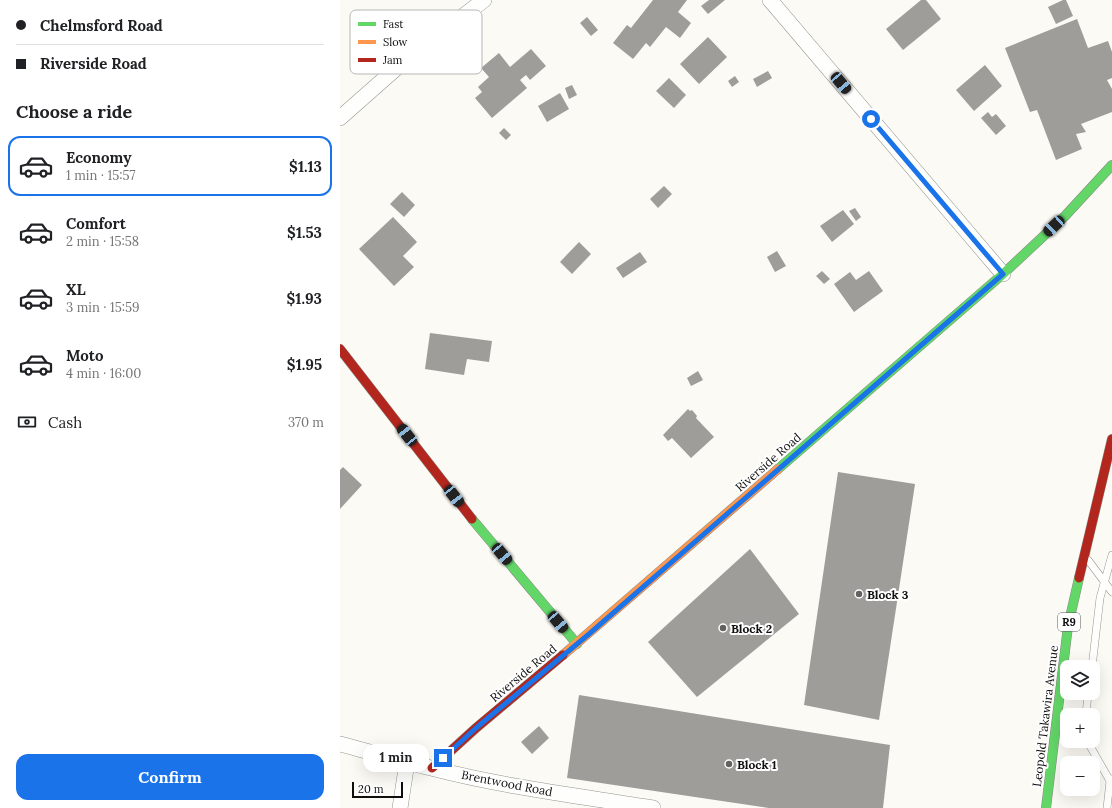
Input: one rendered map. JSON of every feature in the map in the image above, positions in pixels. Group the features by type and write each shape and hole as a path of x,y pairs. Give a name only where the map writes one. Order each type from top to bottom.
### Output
{"main road":[{"name":"Riverside Road","path":"432,768 476,728 577,644 1003,274 1065,216 1112,165"},
{"path":"340,349 464,509 577,644"},
{"name":"Leopold Takawira Avenue","path":"1046,808 1068,626 1112,439"}],"street":[{"path":"471,10 484,0"},
{"path":"770,0 1003,274"},
{"path":"340,118 390,74"},
{"name":"Brentwood Road","path":"340,744 432,768 521,787 653,808"},
{"path":"400,808 407,762"}],"lane":[{"path":"1084,555 1112,592"},
{"path":"1093,660 1100,598 1112,555"},
{"path":"1091,748 1111,780 1110,795 1106,808"}],"building":[{"path":"653,0 687,0 678,12 691,23 680,38 666,27 650,47 646,43 633,59 613,43 627,25 631,28"},
{"path":"709,0 725,0 708,14 701,6"},
{"path":"921,0 926,0 941,19 903,50 886,29"},
{"path":"1066,0 1073,16 1056,24 1048,7"},
{"path":"587,17 598,30 591,36 580,23"},
{"path":"1077,19 1088,48 1108,41 1112,52 1112,78 1107,80 1112,89 1112,112 1081,124 1086,132 1076,134 1082,149 1056,160 1037,110 1030,112 1005,48"},
{"path":"708,37 727,57 699,84 680,64"},
{"path":"531,49 546,66 530,80 526,75 520,80 527,88 492,118 475,98 482,92 478,87 489,77 482,67 499,53 510,67"},
{"path":"985,65 1002,86 974,111 956,90"},
{"path":"768,71 772,78 757,87 753,79"},
{"path":"735,76 739,82 732,87 728,81"},
{"path":"669,78 686,95 674,108 656,91"},
{"path":"572,85 577,95 569,99 565,88"},
{"path":"560,93 569,109 547,122 538,106"},
{"path":"988,112 992,117 996,114 1006,126 996,135 981,118"},
{"path":"504,128 511,135 506,140 499,133"},
{"path":"664,186 672,194 658,208 650,199"},
{"path":"402,192 415,205 404,217 390,204"},
{"path":"855,208 861,217 856,221 849,211"},
{"path":"843,210 854,224 832,242 820,226"},
{"path":"393,217 417,242 403,256 414,267 394,286 359,249"},
{"path":"579,242 591,254 572,274 560,262"},
{"path":"777,251 786,266 775,272 767,257"},
{"path":"640,252 647,262 623,278 616,268"},
{"path":"822,271 830,279 824,284 816,276"},
{"path":"869,271 883,291 854,312 834,284 850,272 856,280"},
{"path":"430,333 492,341 489,362 467,359 464,375 425,369"},
{"path":"698,371 703,380 691,386 687,378"},
{"path":"688,409 690,411 692,410 697,416 696,418 714,437 691,458 672,438 668,441 663,435"},
{"path":"343,467 362,485 340,509 340,470"},
{"name":"Block 3","path":"838,472 915,484 879,720 804,705"},
{"name":"Block 2","path":"750,549 799,614 697,697 648,642"},
{"name":"Block 1","path":"579,695 890,745 883,808 769,808 567,778"},
{"path":"539,726 549,738 532,754 521,742"}],"traffic: fast":[{"path":"778,469 1003,274 1065,216 1112,165"},
{"path":"472,519 577,644"},
{"path":"1046,808 1068,626 1079,578"}],"traffic: slow":[{"path":"563,655 778,469"}],"traffic: jam":[{"path":"340,349 472,519"},
{"path":"1079,578 1112,439"},
{"path":"432,768 476,728 563,655"}],"place":[{"name":"Block 3","path":"859,594"},
{"name":"Block 2","path":"723,628"},
{"name":"Block 1","path":"729,764"}],"route":[{"path":"443,758 476,728 589,634 1003,274 871,119"}]}
